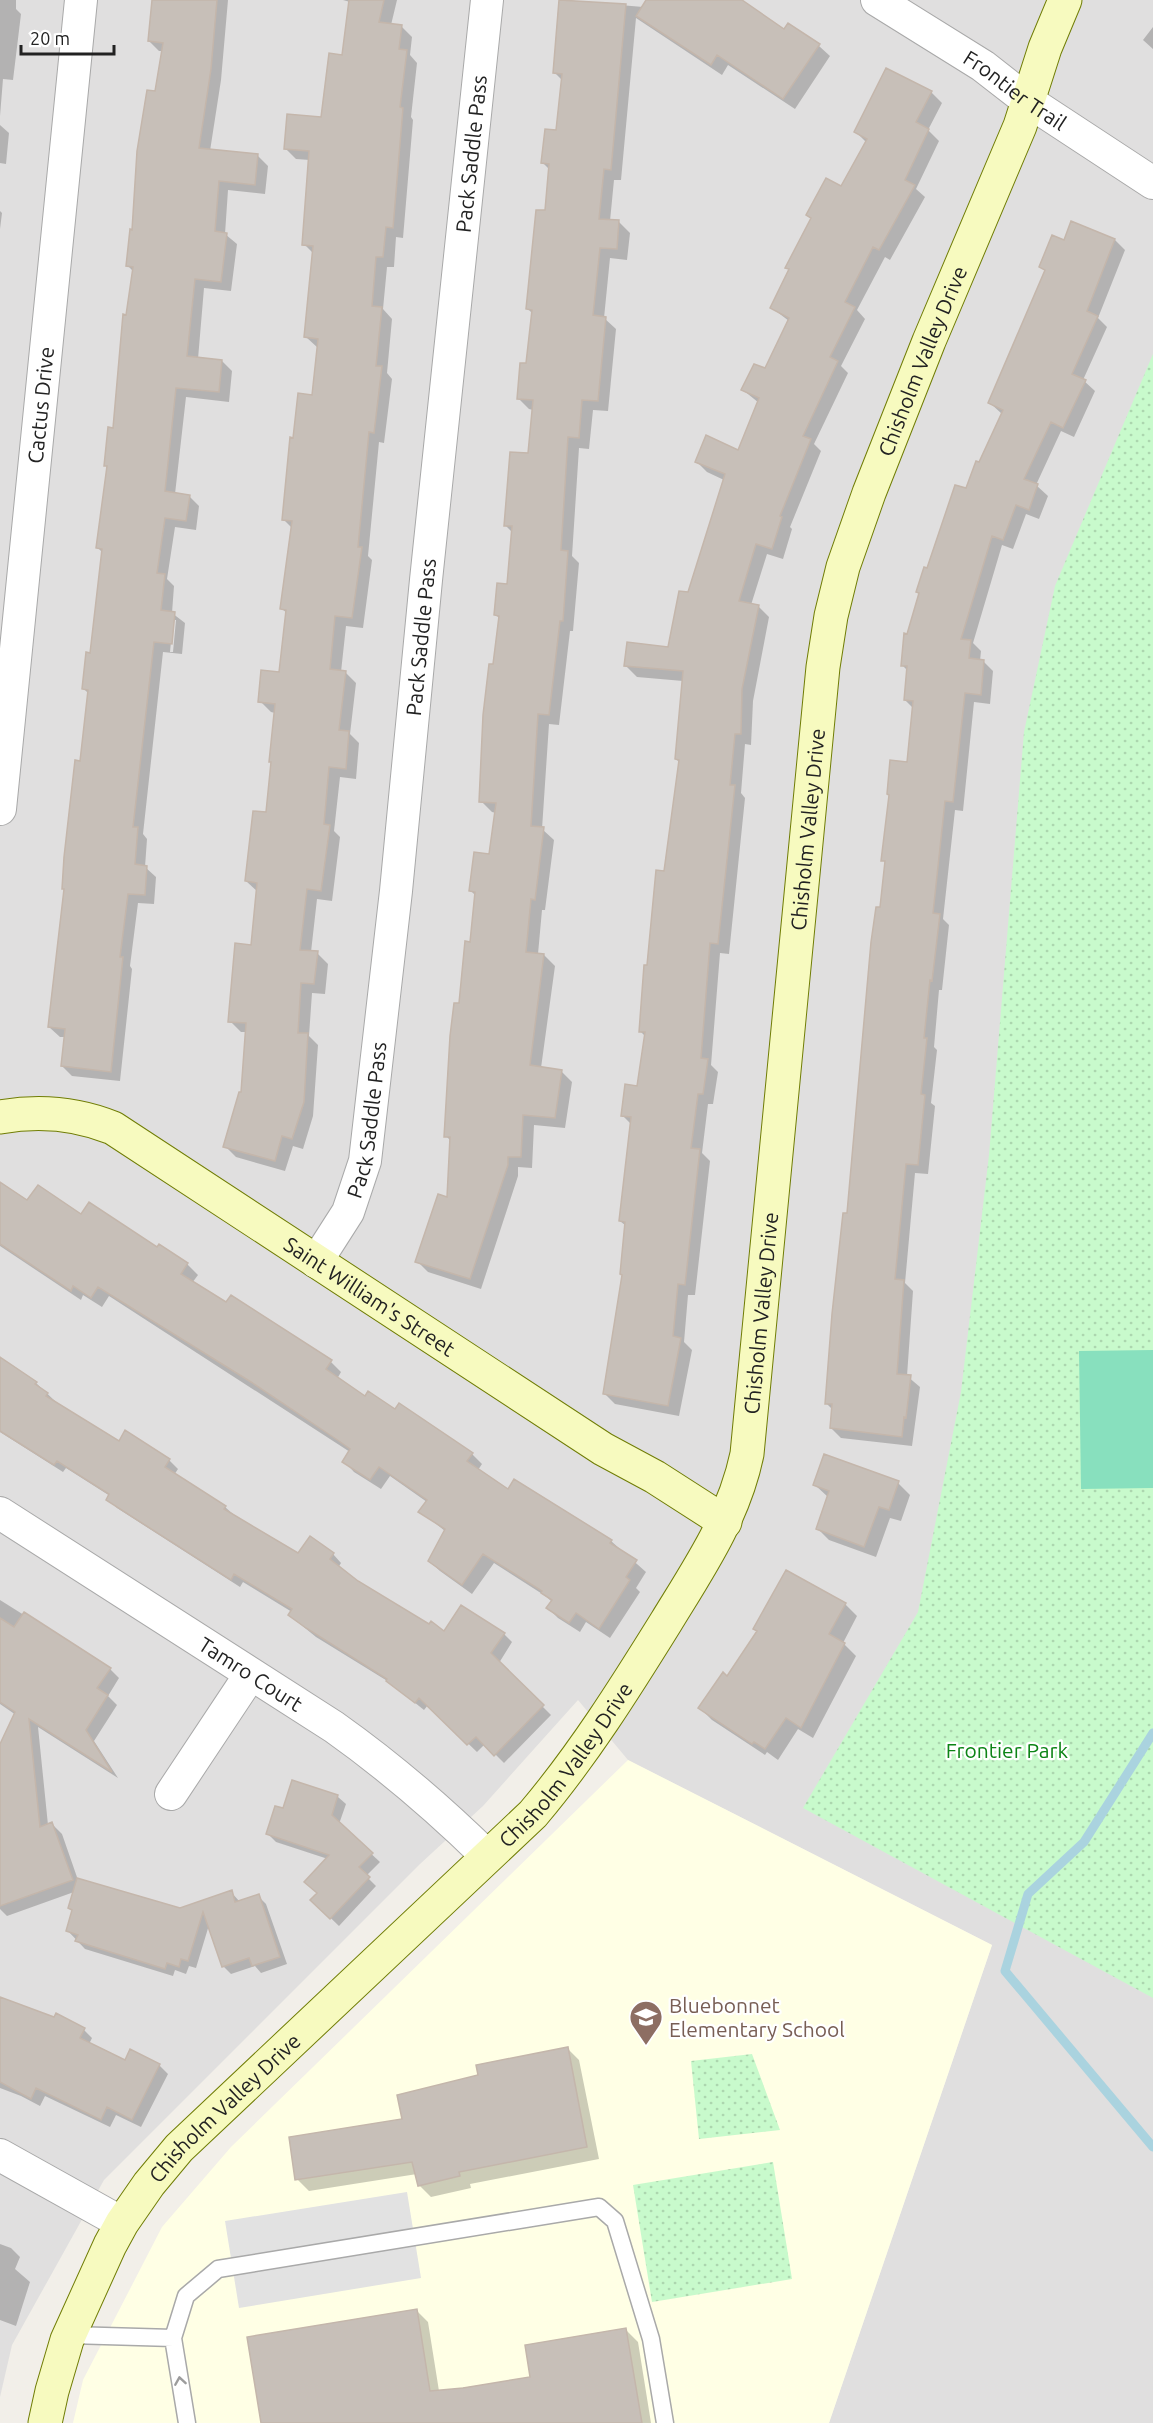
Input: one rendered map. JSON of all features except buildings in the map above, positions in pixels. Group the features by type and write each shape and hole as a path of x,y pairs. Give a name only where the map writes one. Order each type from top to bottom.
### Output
{"street":[{"name":"Cactus Drive","path":"0,809 81,0"},
{"name":"Pack Saddle Pass","path":"316,1262 348,1212 365,1161 396,891 427,568 487,0"},
{"name":"Frontier Trail","path":"877,0 983,66 1028,101 1153,183"},
{"name":"Chisholm Valley Drive","path":"45,2423 69,2335 122,2223 149,2184 179,2148 533,1814 562,1780 649,1650 725,1522 742,1478 747,1454 823,667 831,616 843,567 869,493 929,341 1020,126 1065,0"},
{"name":"Saint William's Street","path":"0,1117 40,1112 68,1115 112,1128 603,1449 655,1477 725,1522"},
{"name":"Tamro Court","path":"0,1513 334,1727 375,1756 433,1804 488,1856"},
{"path":"171,1794 250,1675"},
{"path":"0,2155 122,2223"}],"lane":[{"path":"187,2423 173,2338 186,2296 218,2270 599,2207 615,2221 651,2339 665,2423"},
{"path":"69,2335 173,2338"}],"shaded area":[{"path":"0,0 1153,0 1153,2423 829,2423 992,1945 628,1760 578,1700 483,1806 420,1864 104,2180 12,2345 0,2397"},
{"name":"Bluebonnet Elementary School","path":"628,1760 992,1945 829,2423 73,2423 83,2380 162,2227 231,2147"},
{"path":"407,2192 421,2278 239,2308 225,2221"}],"green space":[{"name":"Frontier Park","path":"1153,354 1153,1998 803,1808 918,1612 961,1392 989,1155 1024,732 1055,586"},
{"path":"1153,1350 1153,1488 1081,1489 1079,1351"},
{"path":"752,2054 780,2130 699,2139 691,2061"},
{"path":"773,2162 792,2279 652,2302 633,2185"}],"waterway":[{"path":"1153,1733 1084,1842 1028,1894 1005,1971 1153,2147"}],"place":[{"name":"Bluebonnet Elementary School","path":"646,2046"}]}
